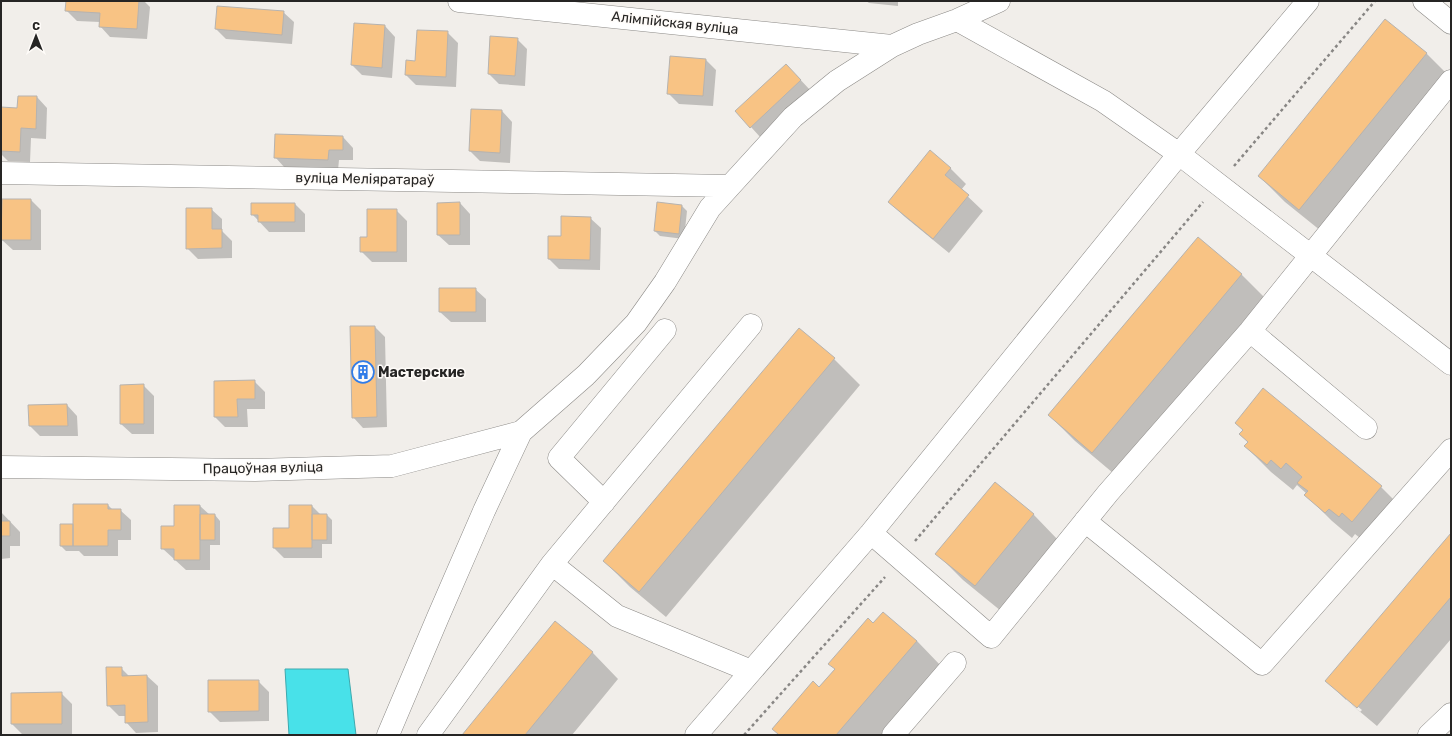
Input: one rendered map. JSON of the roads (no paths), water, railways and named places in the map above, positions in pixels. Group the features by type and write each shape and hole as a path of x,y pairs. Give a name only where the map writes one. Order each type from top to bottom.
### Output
{"street":[{"name":"Алімпійская вуліца","path":"459,1 892,46"},
{"path":"388,735 497,483 522,432 586,375 636,323 665,282 710,208 793,117 837,81 892,46 918,34 957,20 999,1"},
{"path":"696,735 750,670 871,533 1179,154 1308,1"},
{"path":"1424,1 1451,23"},
{"path":"957,20 1103,101 1179,154 1451,364"},
{"path":"871,533 991,637 1108,493 1250,331 1451,81"},
{"name":"вуліца Меліяратараў","path":"1,173 730,186"},
{"path":"428,735 552,564 750,325"},
{"path":"604,502 559,458 665,330"},
{"path":"1250,331 1366,428"},
{"name":"Працоўная вуліца","path":"1,467 255,470 392,466 522,432"},
{"path":"1085,521 1262,664 1451,450"},
{"path":"552,564 617,616 750,670"},
{"path":"893,735 955,663"},
{"path":"1429,735 1451,714"}],"water":[{"path":"285,669 348,669 356,735 289,735"}],"place":[{"name":"Мастерские","path":"363,372"}]}
